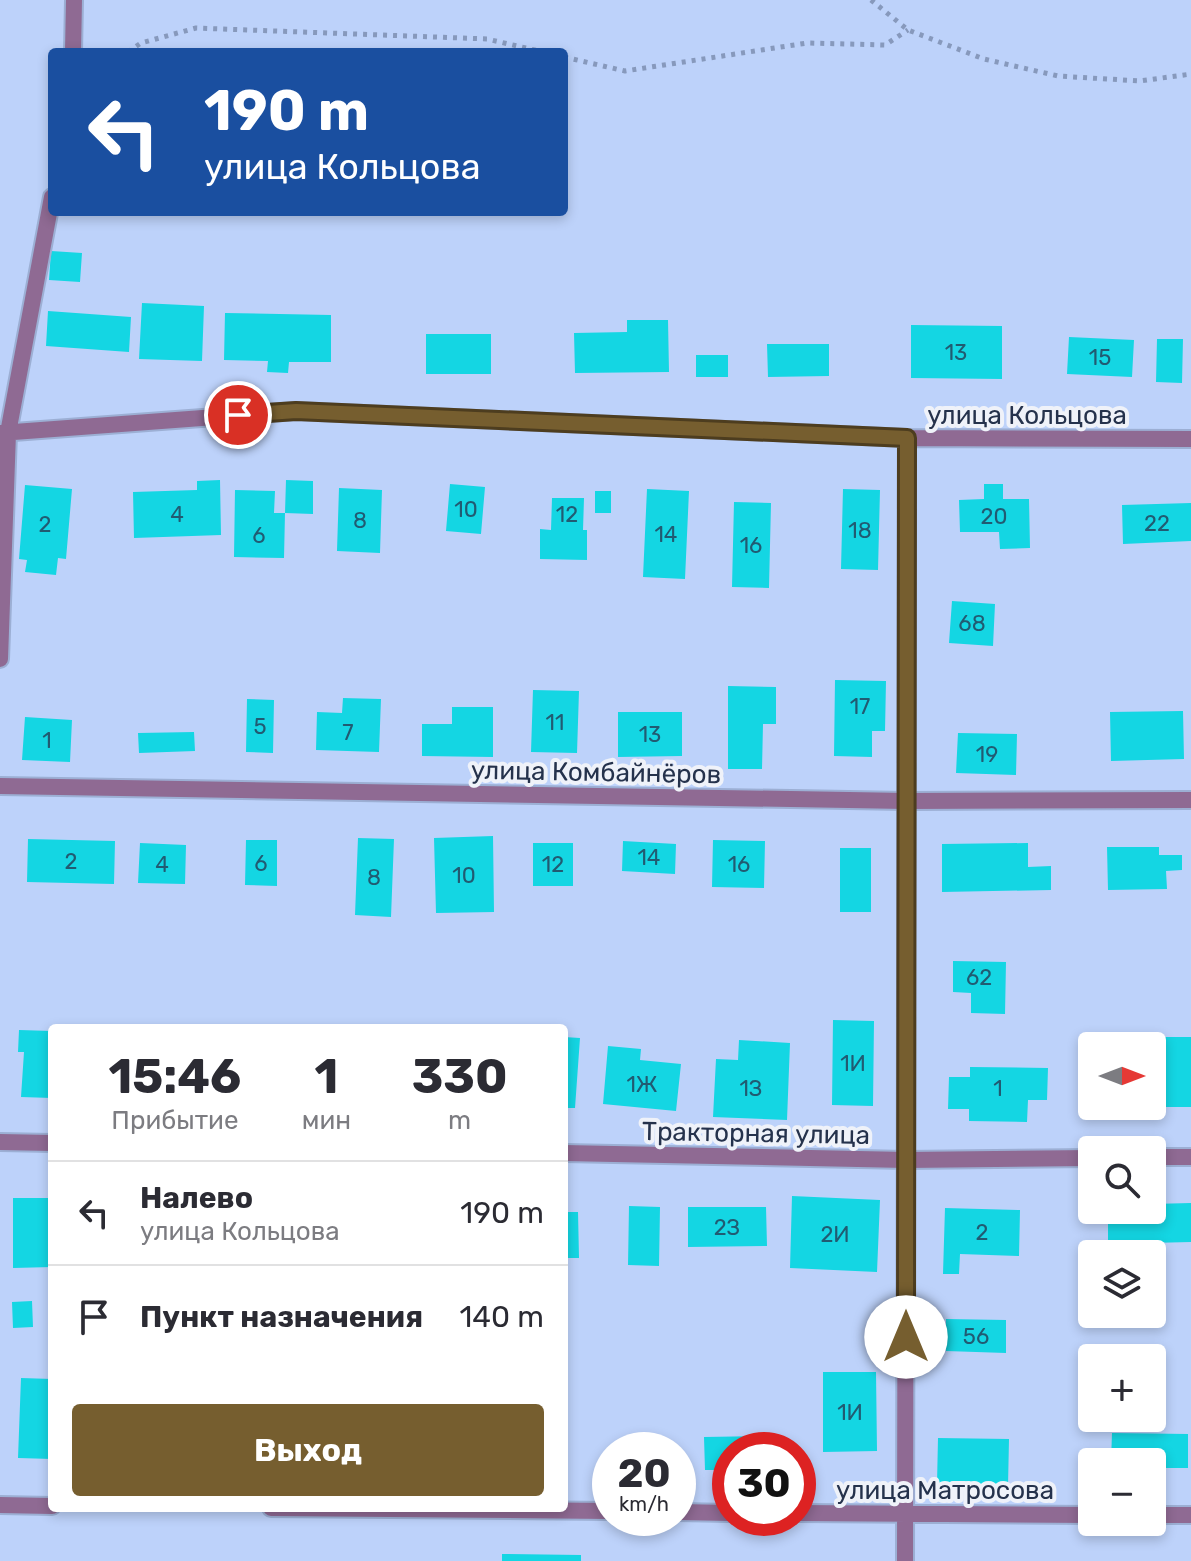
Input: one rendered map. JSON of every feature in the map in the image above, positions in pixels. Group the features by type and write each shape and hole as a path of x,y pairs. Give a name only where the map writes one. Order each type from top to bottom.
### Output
{"street":[{"path":"73,48 74,0"},
{"path":"0,659 4,433 48,216"},
{"name":"улица Кольцова","path":"4,433 296,411 907,438 1191,439"},
{"path":"905,1561 907,438"},
{"name":"улица Комбайнёров","path":"0,786 906,801 1191,800"},
{"path":"0,1142 48,1143"},
{"name":"Тракторная улица","path":"568,1153 906,1160 1078,1158"},
{"path":"1166,1157 1191,1157"},
{"path":"0,1505 48,1506"},
{"path":"568,1511 592,1511"},
{"name":"улица Матросова","path":"816,1513 1078,1515"},
{"path":"1166,1515 1191,1515"}],"path":[{"path":"871,0 908,30 984,59 1058,76 1140,81 1191,74"},
{"path":"134,48 141,43 196,28 487,39 526,48"},
{"path":"568,58 625,71 807,43 885,45 908,30"}],"building":[{"path":"51,251 82,253 80,282 49,280"},
{"path":"142,303 204,306 202,361 139,359"},
{"path":"48,311 131,317 129,352 46,346"},
{"path":"225,313 331,315 331,362 289,362 288,373 267,372 268,361 224,360"},
{"path":"627,320 668,320 669,372 575,373 574,333 627,332"},
{"path":"911,325 1002,326 1002,379 911,378"},
{"path":"426,334 491,334 491,374 426,374"},
{"path":"1069,337 1134,340 1132,377 1067,374"},
{"path":"1157,339 1183,339 1182,383 1156,382"},
{"path":"767,344 829,344 829,376 768,377"},
{"path":"696,355 728,355 728,377 696,377"},
{"path":"220,480 221,535 134,538 133,492 197,490 197,481"},
{"path":"286,480 313,481 313,514 285,513"},
{"path":"450,484 485,487 481,534 446,531"},
{"path":"984,484 1003,484 1003,499 1029,499 1030,548 1000,549 999,532 960,532 959,500 984,499"},
{"path":"25,485 72,489 66,559 58,558 56,575 25,572 27,560 19,559"},
{"path":"339,488 382,490 380,553 337,551"},
{"path":"647,489 689,491 685,579 643,577"},
{"path":"843,489 880,490 878,570 841,569"},
{"path":"235,490 275,491 274,513 285,513 284,558 234,557"},
{"path":"595,491 611,491 611,513 595,513"},
{"path":"552,498 584,498 583,530 587,530 587,560 540,559 540,529 551,530"},
{"path":"734,502 771,503 769,588 732,587"},
{"path":"1191,503 1191,541 1123,544 1122,505"},
{"path":"952,601 995,604 993,646 949,643"},
{"path":"835,680 886,681 885,731 872,731 872,757 834,756"},
{"path":"728,686 776,687 776,724 763,724 762,769 728,769"},
{"path":"533,690 579,691 577,753 531,752"},
{"path":"343,698 381,699 379,752 316,750 317,712 342,713"},
{"path":"247,699 274,700 273,753 246,752"},
{"path":"452,707 493,707 493,757 422,756 422,724 452,724"},
{"path":"1183,711 1184,759 1111,761 1110,712"},
{"path":"618,712 682,712 682,756 618,757"},
{"path":"25,717 72,720 70,762 22,760"},
{"path":"194,732 195,751 139,753 138,733"},
{"path":"958,733 1017,734 1016,775 956,773"},
{"path":"493,836 494,912 436,913 434,838"},
{"path":"358,838 394,839 391,917 355,915"},
{"path":"28,839 115,841 114,884 27,882"},
{"path":"246,840 277,840 277,886 245,885"},
{"path":"713,840 765,841 764,888 712,887"},
{"path":"623,841 676,844 675,874 622,871"},
{"path":"140,843 186,845 185,884 138,883"},
{"path":"533,843 573,843 573,886 533,886"},
{"path":"1028,843 1028,867 1051,866 1051,890 942,892 942,844"},
{"path":"1107,847 1159,847 1159,855 1182,855 1182,870 1166,871 1167,889 1108,890"},
{"path":"840,848 871,848 871,912 840,912"},
{"path":"953,961 1006,962 1005,1014 971,1013 971,993 953,992"},
{"path":"833,1020 874,1021 873,1106 832,1105"},
{"path":"19,1030 48,1031 48,1098 21,1097 24,1052 18,1052"},
{"path":"568,1037 580,1038 575,1108 568,1108"},
{"path":"1166,1037 1191,1037 1191,1107 1166,1107"},
{"path":"739,1040 790,1043 787,1120 713,1117 716,1059 738,1060"},
{"path":"608,1046 641,1049 640,1060 681,1064 676,1111 603,1104"},
{"path":"970,1067 1048,1068 1047,1100 1028,1100 1027,1122 969,1121 969,1109 948,1109 949,1077 970,1077"},
{"path":"792,1196 880,1200 877,1272 790,1268"},
{"path":"13,1198 48,1198 48,1267 13,1268"},
{"path":"1191,1203 1191,1242 1108,1240 1108,1224 1166,1224 1166,1204"},
{"path":"629,1206 660,1207 659,1266 628,1265"},
{"path":"688,1207 766,1207 767,1246 688,1247"},
{"path":"945,1208 1020,1210 1019,1256 960,1254 959,1274 943,1274"},
{"path":"568,1212 578,1212 579,1258 568,1258"},
{"path":"32,1301 33,1327 13,1328 12,1302"},
{"path":"946,1319 1006,1320 1006,1353 946,1351"},
{"path":"823,1372 876,1372 877,1451 823,1452"},
{"path":"21,1378 48,1379 48,1459 18,1458"},
{"path":"1112,1433 1188,1434 1188,1468 1166,1468 1166,1448 1111,1448"},
{"path":"704,1437 712,1437 712,1470 705,1470"},
{"path":"938,1438 1009,1439 1008,1486 937,1484"},
{"path":"502,1554 581,1555 581,1561 502,1561"}],"route":[{"path":"238,415 296,411 907,438 906,1337"}]}
